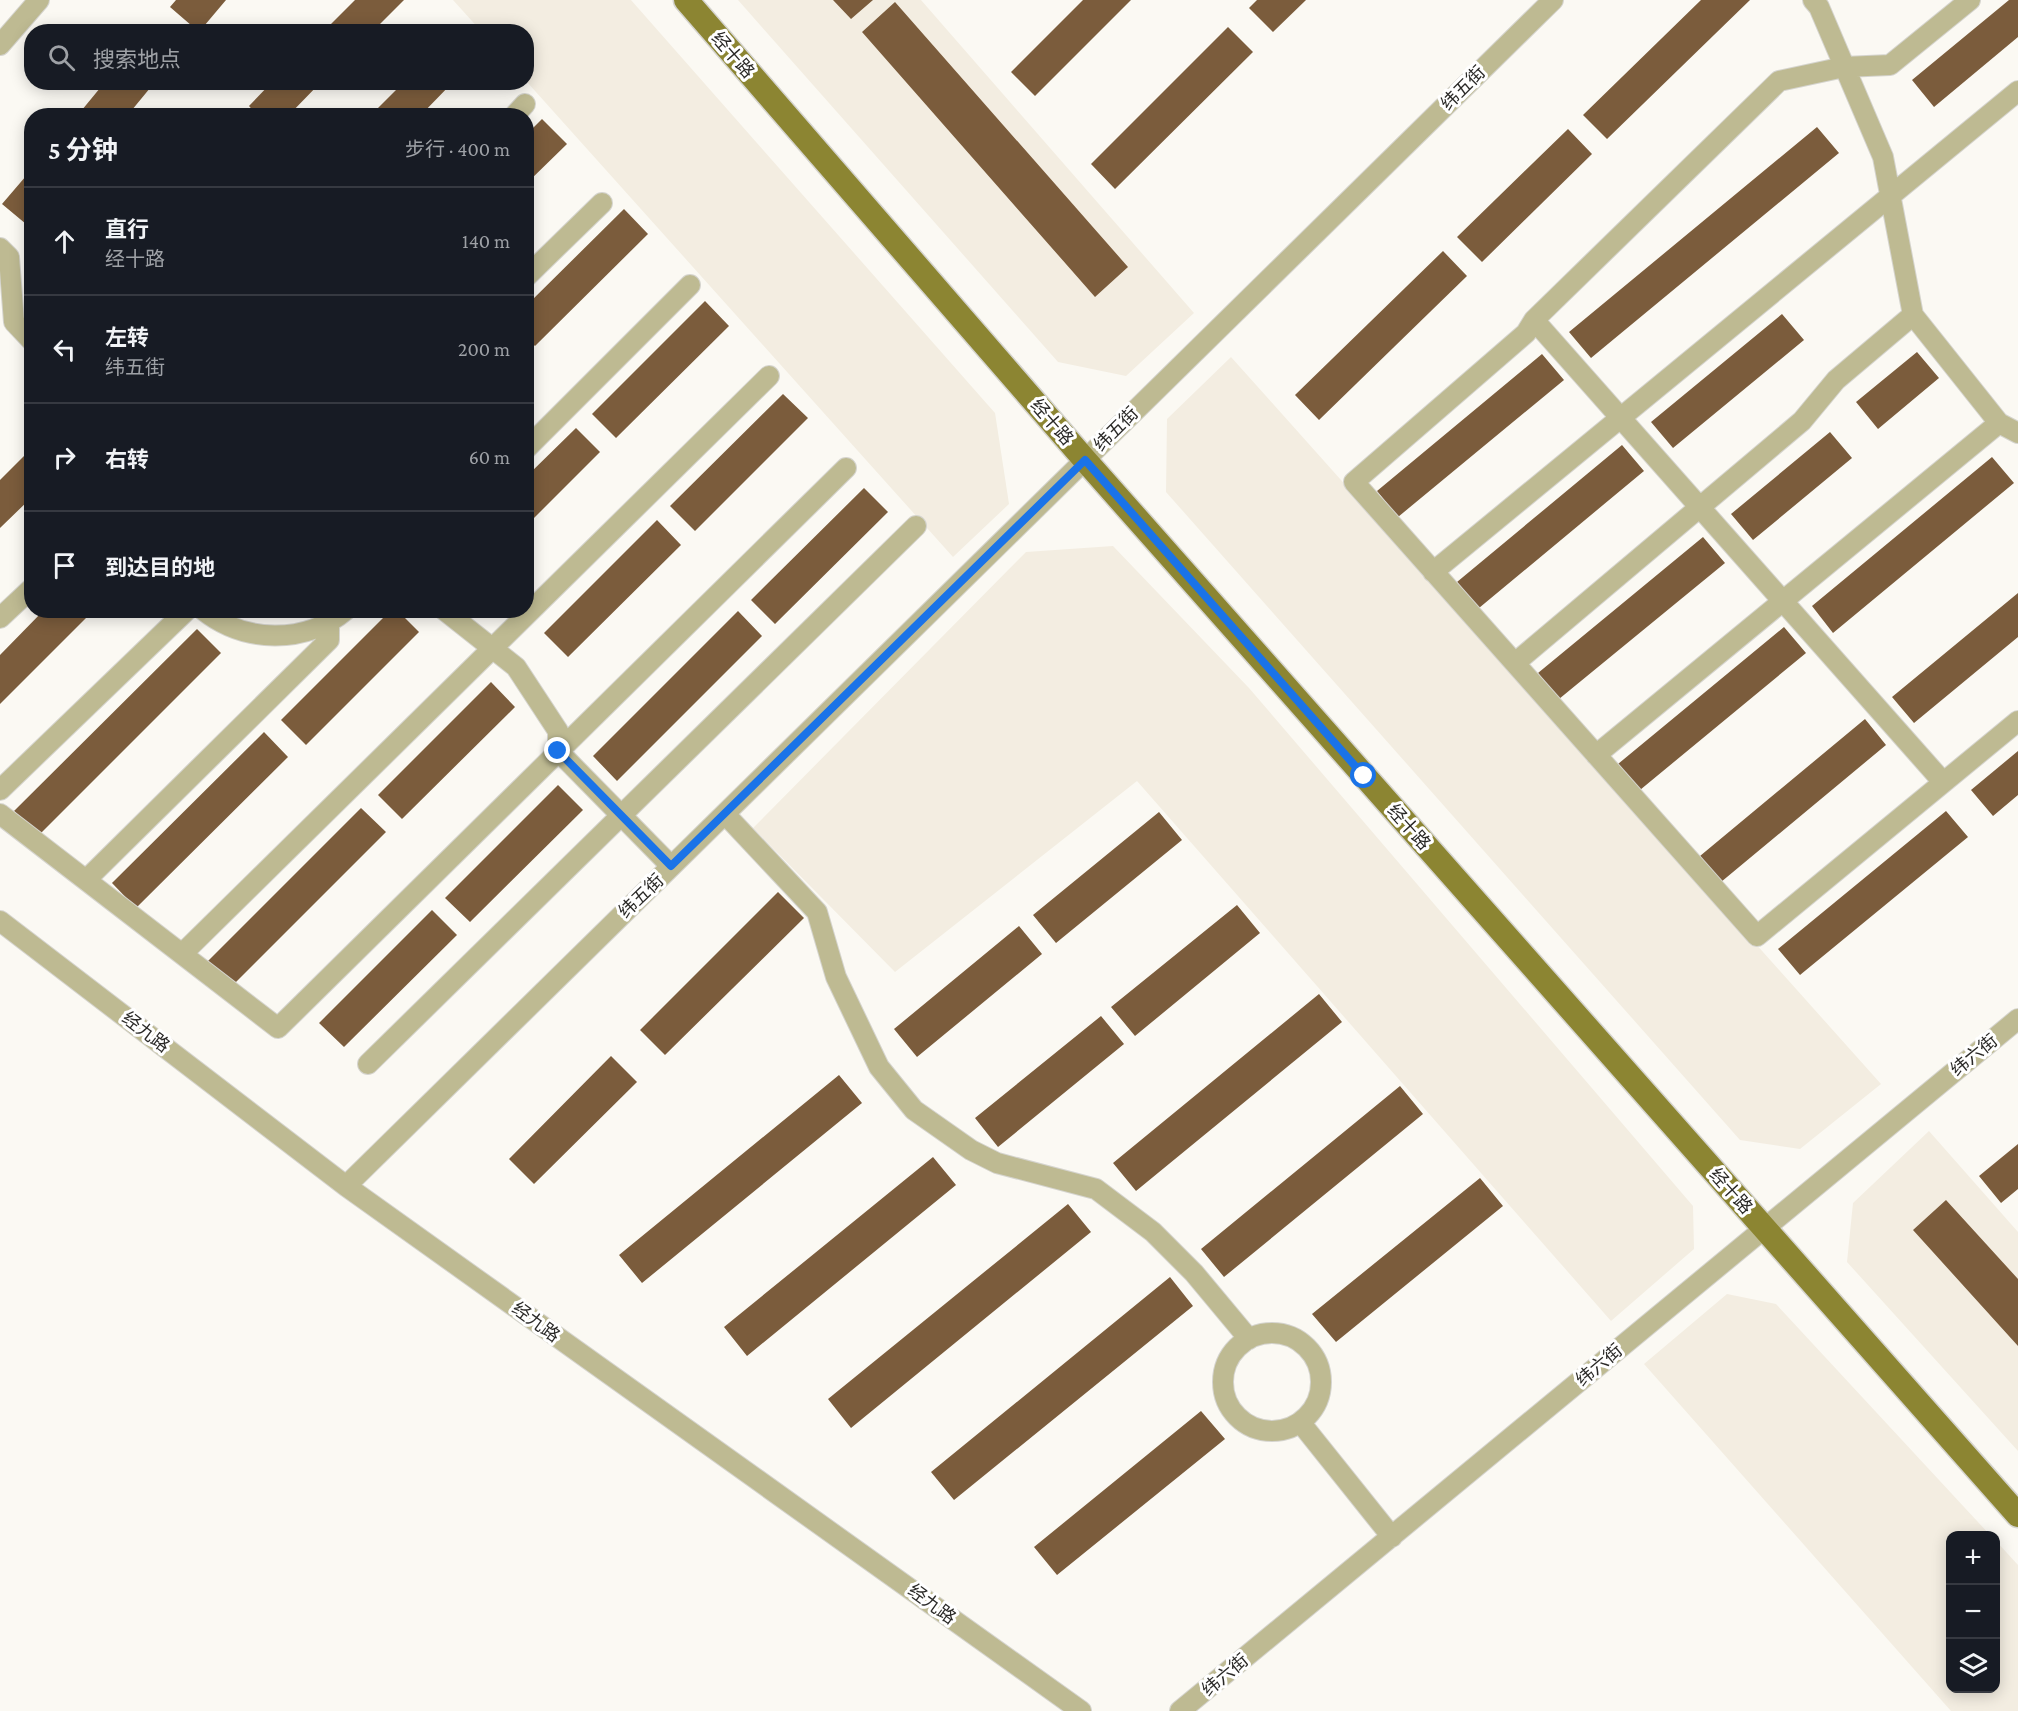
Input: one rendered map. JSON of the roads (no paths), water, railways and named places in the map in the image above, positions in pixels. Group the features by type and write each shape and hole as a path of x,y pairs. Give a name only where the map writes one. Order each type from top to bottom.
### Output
{"main road":[{"name":"经十路","path":"686,0 1085,460 2018,1515"}],"street":[{"path":"0,45 39,0"},
{"name":"纬五街","path":"346,1186 1553,0"},
{"path":"1813,0 1819,7 1883,157 1913,315 2000,423 2018,433"},
{"path":"1970,0 1890,65 1844,67 1779,81 1534,320 1526,333 1354,482 1757,936 2018,721"},
{"path":"1433,572 2018,91"},
{"path":"534,269 602,203"},
{"path":"0,248 9,257 14,322 24,333"},
{"path":"534,441 690,285"},
{"path":"1515,663 1803,421 1836,380 1913,315"},
{"path":"1534,320 1943,782"},
{"path":"534,608 769,376"},
{"path":"1596,755 2000,423"},
{"path":"0,814 278,1028 846,468"},
{"path":"368,1064 916,526"},
{"path":"0,618 24,596"},
{"path":"0,790 179,618"},
{"path":"217,618 239,631 270,636 300,633 335,618"},
{"path":"454,618 516,667 558,731 558,751 671,866"},
{"path":"182,954 523,618"},
{"path":"86,880 329,640 329,622"},
{"path":"725,814 817,912 836,977 879,1067 914,1110 971,1150 997,1163 1096,1189 1153,1232 1194,1273 1249,1339"},
{"name":"经九路","path":"0,921 346,1186 1081,1711"},
{"name":"纬六街","path":"1180,1711 2018,1019"},
{"path":"1269,1333 1279,1333 1299,1341 1314,1356 1321,1387 1314,1407 1300,1422 1280,1430 1270,1431 1249,1426 1233,1412 1224,1393 1224,1372 1233,1353 1249,1339 1269,1333"},
{"path":"1300,1422 1392,1537"}]}
